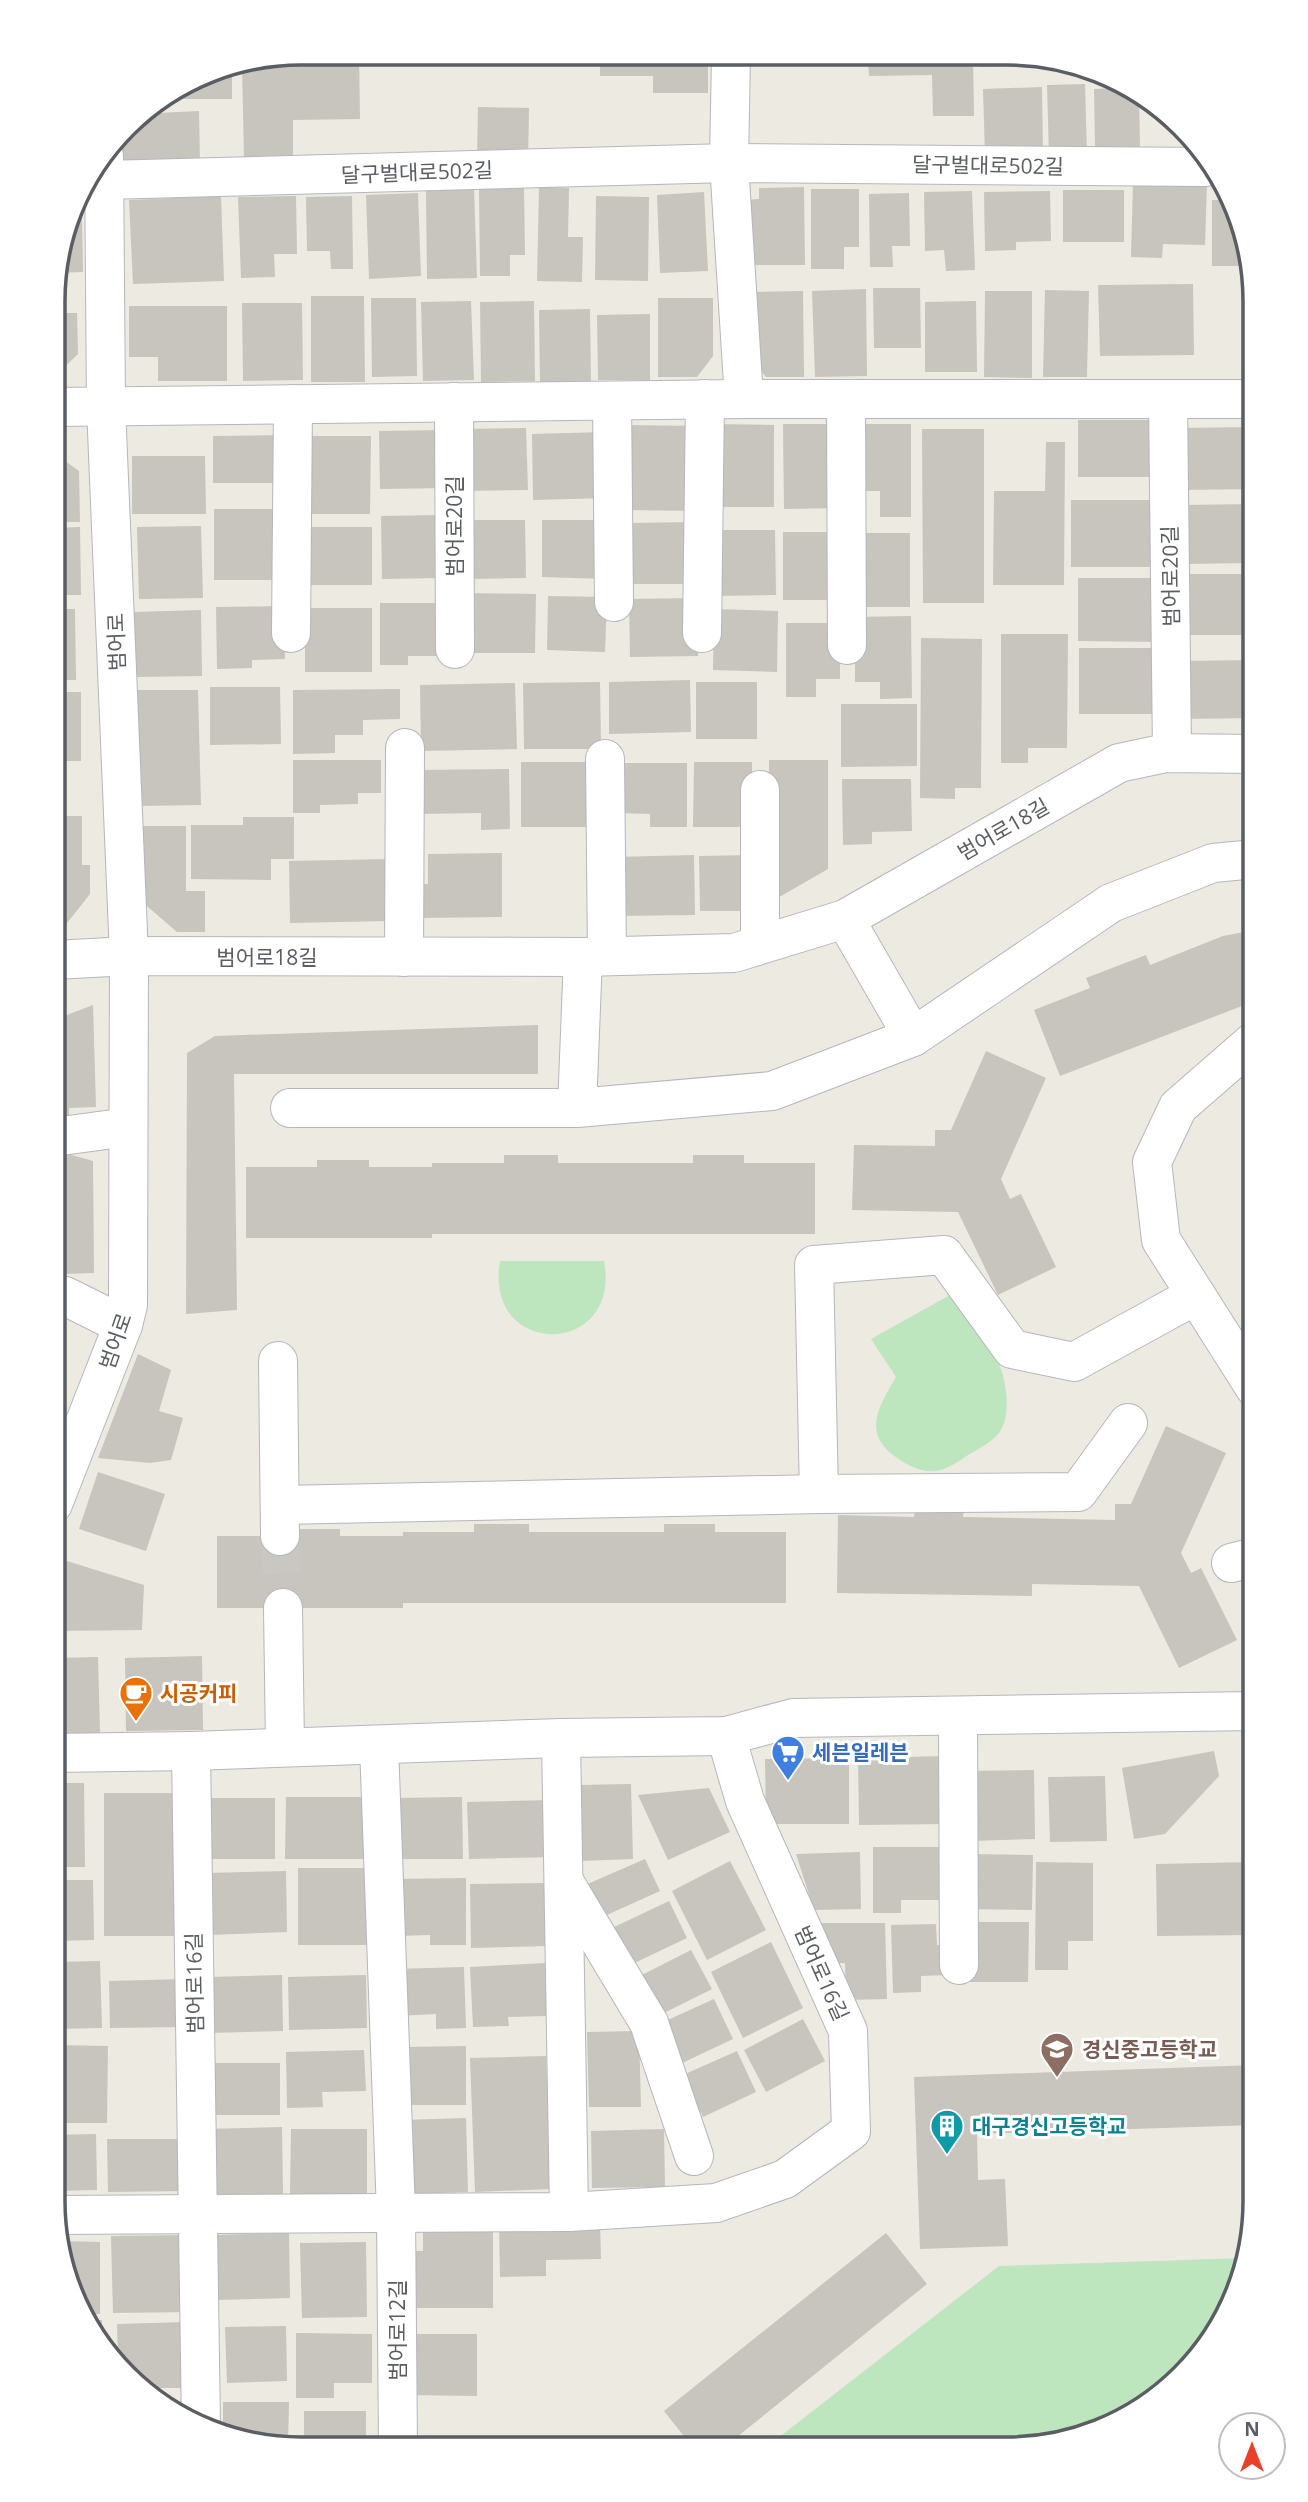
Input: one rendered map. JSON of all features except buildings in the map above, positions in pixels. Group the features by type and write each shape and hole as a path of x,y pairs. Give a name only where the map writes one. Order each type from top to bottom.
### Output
{"street":[{"path":"730,65 729,163 744,399"},
{"name":"달구벌대로502길","path":"106,168 729,163 1202,167"},
{"name":"범어로","path":"65,1473 123,1325 128,1305 129,956 106,407 105,169"},
{"path":"702,633 705,399"},
{"path":"65,407 705,399 1243,399"},
{"path":"846,399 847,645"},
{"name":"범어로20길","path":"1168,399 1172,753"},
{"path":"612,401 614,602"},
{"name":"범어로20길","path":"454,402 455,649"},
{"path":"291,633 293,404"},
{"path":"404,957 405,748"},
{"name":"범어로18길","path":"65,959 129,956 595,957 734,953 845,919 1119,764 1172,753 1243,754"},
{"path":"578,1108 595,957 605,759"},
{"path":"760,790 760,944"},
{"path":"290,1108 578,1108 772,1091 913,1037 1111,903 1213,863 1243,860"},
{"path":"845,919 913,1037"},
{"path":"1243,1050 1178,1107 1152,1162 1161,1240 1243,1369"},
{"path":"65,1136 128,1127"},
{"path":"819,1494 814,1265 944,1255 1012,1349 1073,1362 1196,1295"},
{"path":"65,1296 123,1325"},
{"path":"278,1361 280,1521 819,1494 1078,1492 1128,1423"},
{"path":"283,1608 285,1746"},
{"path":"65,1753 561,1738 726,1736 793,1718 1243,1711"},
{"path":"958,1716 960,1965"},
{"name":"범어로16길","path":"66,2215 569,2212 716,2203 785,2179 851,2131 848,2031 745,1801 726,1736"},
{"path":"561,1738 569,2212"},
{"path":"379,1745 396,2213"},
{"name":"범어로16길","path":"191,1751 201,2415"},
{"path":"564,1881 649,2023 694,2156"},
{"name":"범어로12길","path":"396,2213 398,2437"}],"green space":[{"path":"500,1261 604,1261 604,1293 593,1316 575,1329 552,1334 530,1330 512,1316 500,1293"},
{"path":"950,1295 983,1336 997,1359 1006,1392 1006,1415 999,1433 988,1443 950,1466 925,1471 902,1461 880,1441 876,1421 883,1400 896,1377 871,1339"},
{"path":"1236,2258 1231,2277 1212,2319 1195,2345 1174,2368 1138,2398 1083,2425 1038,2435 1008,2437 779,2437 999,2266"}],"tunnel":[{"path":"280,1536 283,1608"}],"place":[{"name":"시공커피","path":"136,1723"},
{"name":"세븐일레븐","path":"788,1782"},
{"name":"경신중고등학교","path":"1057,2079"},
{"name":"대구경신고등학교","path":"947,2156"}]}
